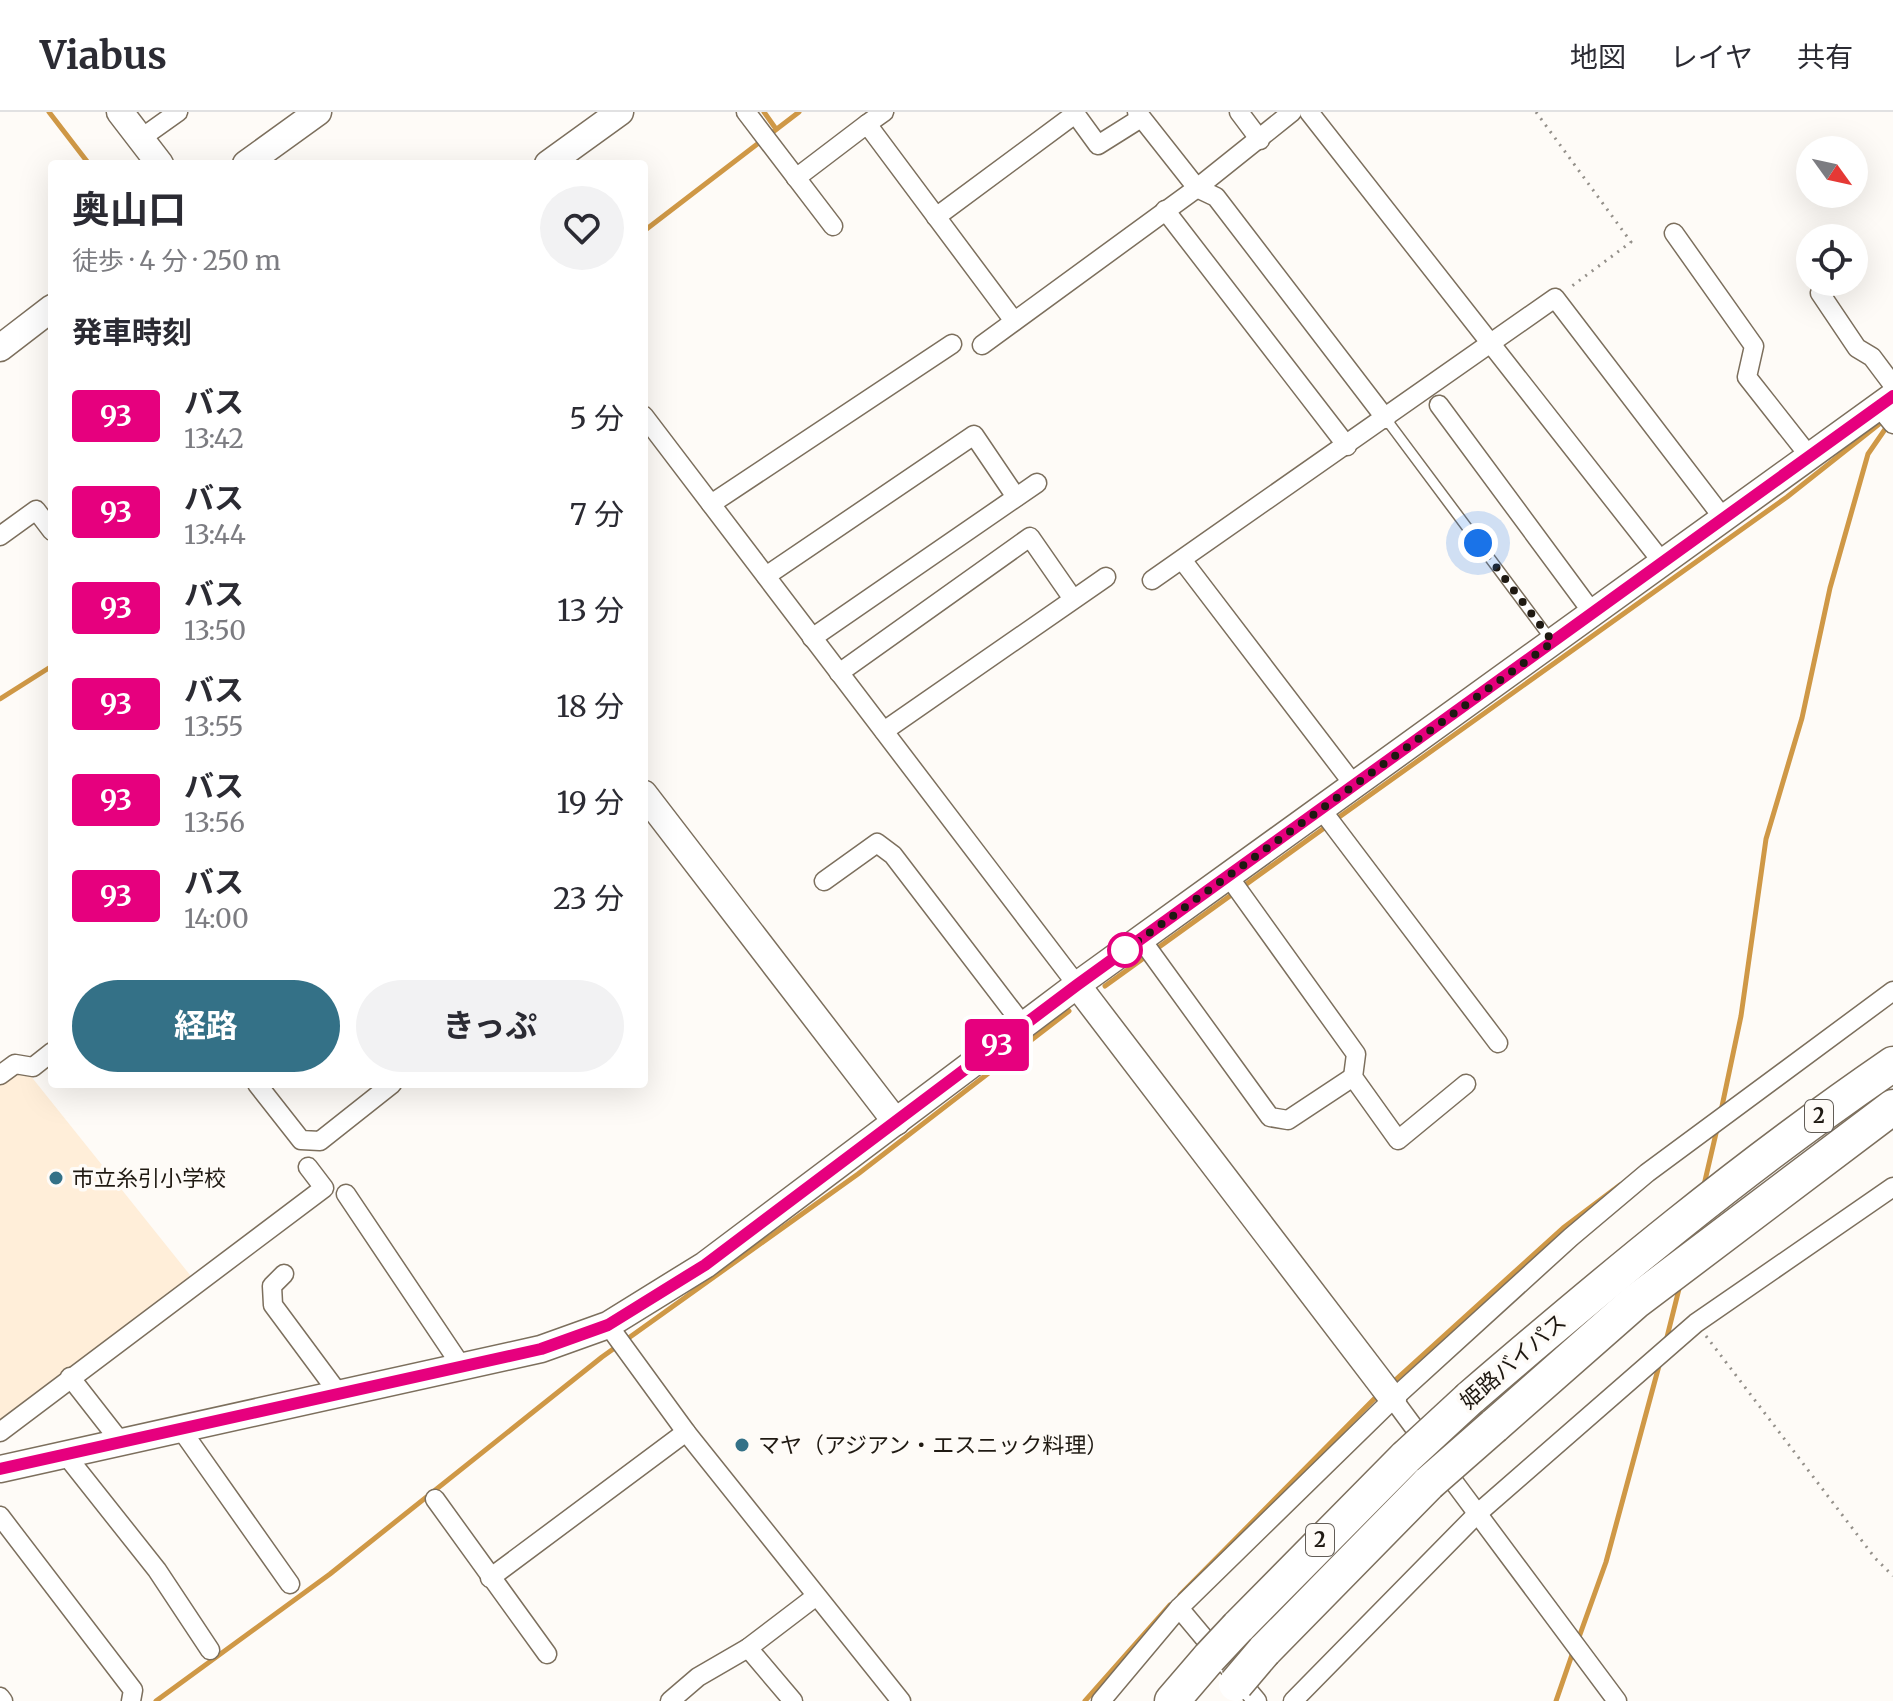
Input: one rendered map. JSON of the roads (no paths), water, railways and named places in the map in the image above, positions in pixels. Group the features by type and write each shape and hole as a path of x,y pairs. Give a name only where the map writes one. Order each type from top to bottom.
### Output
{"highway":[{"name":"姫路バイパス","path":"1172,1701 1238,1627 1406,1457 1470,1398 1614,1274 1747,1169 1893,1064"},
{"name":"姫路バイパス","path":"1238,1695 1264,1651 1429,1483 1635,1302 1893,1107"}],"main road":[{"path":"120,112 157,160"},
{"path":"554,160 620,112"},
{"path":"251,160 302,117"},
{"path":"0,348 48,311"},
{"path":"0,1469 541,1349 608,1325 705,1265 1077,985 1148,949 1236,887 1321,809 1592,612 1889,403"},
{"path":"648,799 896,1122"},
{"path":"1077,985 1393,1399"}],"street":[{"path":"140,139 178,112"},
{"path":"746,112 833,226"},
{"path":"796,178 884,112"},
{"path":"1239,112 1260,140"},
{"path":"982,345 1197,188 1292,112"},
{"path":"1309,112 1663,563"},
{"path":"936,217 1074,113 1098,145 1139,115 1197,188 1216,197 1386,419"},
{"path":"867,124 1014,321"},
{"path":"1165,210 1347,446"},
{"path":"1674,233 1754,346 1747,377 1810,457"},
{"path":"1822,296 1857,348 1872,357 1889,403"},
{"path":"1152,580 1555,298 1724,519"},
{"path":"711,504 952,344"},
{"path":"1439,405 1592,612"},
{"path":"648,421 1077,985"},
{"path":"766,576 974,435 1016,497"},
{"path":"648,446 660,437"},
{"path":"812,638 1037,483"},
{"path":"0,536 36,510 48,526"},
{"path":"839,673 1030,537 1073,599"},
{"path":"1183,561 1354,785"},
{"path":"884,731 1106,577"},
{"path":"1321,809 1498,1043"},
{"path":"824,881 877,843 893,855 1023,1025"},
{"path":"1236,887 1356,1054 1353,1077 1398,1140 1466,1084"},
{"path":"1148,949 1270,1117 1288,1120 1353,1077"},
{"path":"1101,1701 1179,1608 1393,1399 1647,1173 1893,991"},
{"path":"0,1075 15,1064 33,1067 48,1055"},
{"path":"260,1088 301,1140 320,1141 387,1088"},
{"path":"0,1432 324,1188 308,1167"},
{"path":"1293,1701 1477,1514 1696,1323 1893,1187"},
{"path":"346,1194 462,1367"},
{"path":"284,1274 272,1286 273,1305 339,1394"},
{"path":"608,1325 686,1432 901,1701"},
{"path":"70,1377 120,1441"},
{"path":"1393,1399 1617,1701"},
{"path":"180,1428 290,1584"},
{"path":"490,1578 686,1432"},
{"path":"65,1454 157,1570 210,1650"},
{"path":"435,1499 547,1654"},
{"path":"0,1516 133,1690 131,1701"},
{"path":"670,1701 698,1677 748,1648 815,1597"},
{"path":"1179,1608 1238,1695"},
{"path":"748,1648 793,1701"}],"lane":[{"path":"1386,419 1553,642"}],"waterway":[{"path":"49,112 86,160"},
{"path":"764,112 776,129"},
{"path":"648,228 799,112"},
{"path":"1335,820 1787,497 1883,421"},
{"path":"1721,1111 1741,1016 1766,839 1802,718 1830,588 1868,454 1888,425"},
{"path":"0,699 48,669"},
{"path":"1105,986 1327,826"},
{"path":"156,1701 330,1574 602,1357 858,1174 1069,1011"},
{"path":"1704,1185 1717,1129"},
{"path":"1392,1383 1563,1228 1620,1185"},
{"path":"1666,1341 1680,1285"},
{"path":"1578,1640 1606,1562 1660,1362"},
{"path":"1180,1595 1378,1395"},
{"path":"1085,1701 1170,1605"},
{"path":"1556,1701 1574,1649"}],"place":[{"name":"市立糸引小学校","path":"56,1178"},
{"name":"マヤ（アジアン・エスニック料理）","path":"742,1445"}]}
